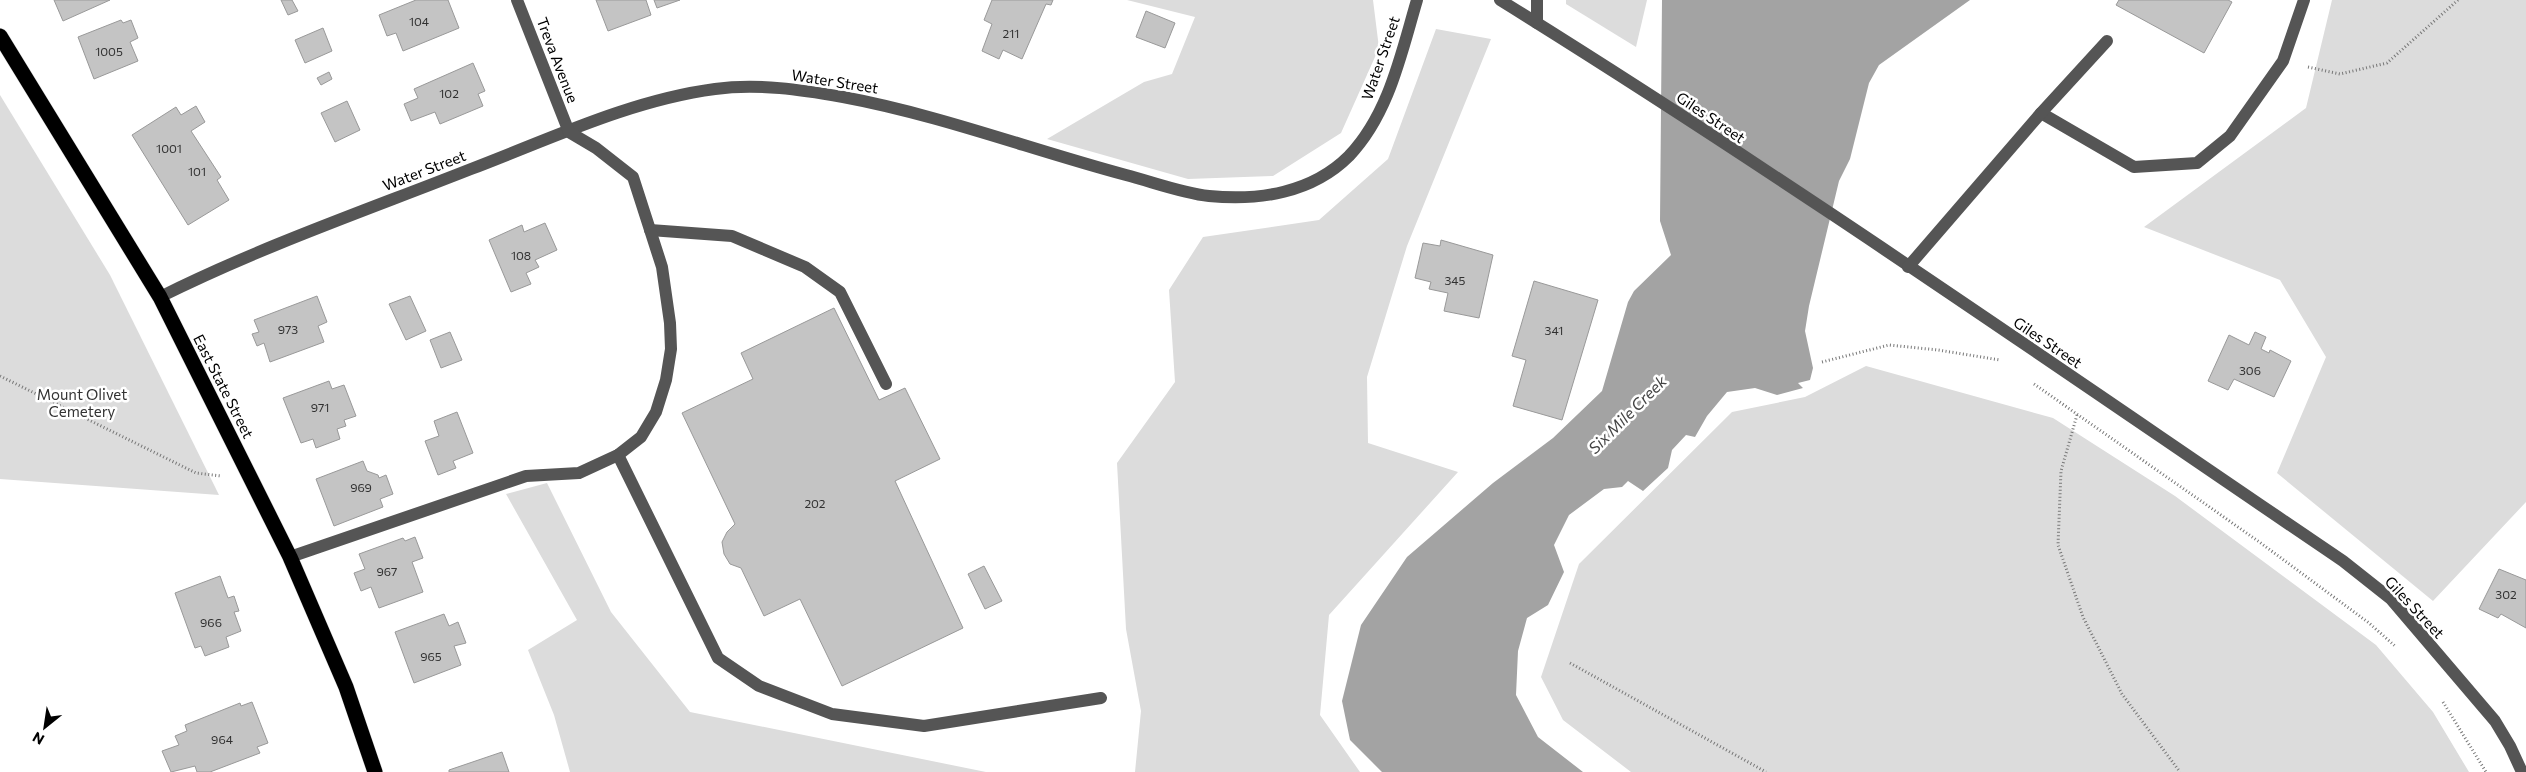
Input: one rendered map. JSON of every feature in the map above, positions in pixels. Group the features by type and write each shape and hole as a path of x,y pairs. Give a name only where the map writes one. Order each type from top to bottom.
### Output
{"highway":[{"name":"East State Street","path":"0,36 160,297 290,557 346,687 375,772"}],"street":[{"name":"Treva Avenue","path":"517,0 569,132"},
{"name":"Water Street","path":"160,297 248,256 635,107 714,89 762,87 814,92 897,107 1090,165 1207,196 1276,195 1305,185 1328,174 1350,155 1373,124 1388,96 1417,0"},
{"name":"Giles Street","path":"1500,0 1588,55 1889,254 2343,561 2391,599 2495,721 2510,746 2522,772"},
{"path":"1537,0 1537,23"},
{"path":"2041,113 2134,167 2197,163 2230,136 2283,62 2304,0"},
{"path":"1908,267 2041,113 2107,41"},
{"path":"290,557 526,476 579,473 618,455 641,437 656,412 666,380 671,349 662,267 633,177 596,148 569,132"},
{"path":"650,230 732,236 805,267 840,292 886,384"},
{"path":"618,455 718,658 759,686 832,714 924,726 1101,698"}],"path":[{"path":"2283,62 2340,74 2387,63 2458,0"},
{"path":"1822,362 1889,345 1938,350 2000,360"},
{"path":"1993,355 2008,366"},
{"path":"0,376 196,473 252,480"},
{"path":"2031,382 2266,547 2369,623 2401,651"},
{"path":"2077,415 2061,471 2058,545 2083,617 2122,694 2180,772"},
{"path":"1570,663 1766,772"},
{"path":"2438,694 2486,772"}],"green space":[{"path":"1127,0 1373,0 1379,48 1341,133 1273,176 1188,179 1047,139 1144,82 1172,74 1195,17"},
{"path":"1566,0 1647,0 1636,47 1566,4"},
{"path":"2332,0 2526,0 2526,502 2433,601 2277,473 2326,357 2280,280 2144,227 2306,108"},
{"path":"1436,29 1491,39 1407,246 1367,377 1368,443 1458,472 1329,615 1320,715 1360,772 1135,772 1141,711 1126,629 1117,463 1175,382 1169,290 1203,237 1319,220 1388,159"},
{"name":"Mount Olivet Cemetery","path":"0,95 110,275 219,495 0,479"},
{"path":"1866,366 2053,418 2175,496 2376,645 2433,712 2469,772 1631,772 1563,720 1541,677 1579,564 1732,412 1805,397"},
{"path":"547,483 611,612 690,712 986,772 570,772 554,715 528,650 577,620 506,494"}],"water":[{"name":"Six Mile Creek","path":"1662,0 1970,0 1879,65 1869,83 1850,159 1839,181 1809,306 1805,331 1813,368 1810,380 1798,383 1803,388 1777,395 1755,388 1727,392 1707,416 1695,437 1686,435 1672,450 1668,468 1643,491 1628,481 1622,487 1604,489 1569,515 1554,545 1564,572 1548,605 1527,618 1518,651 1516,695 1538,737 1583,772 1382,772 1350,740 1342,701 1361,625 1407,557 1493,483 1553,438 1602,391 1628,302 1634,291 1671,255 1660,221"}],"building":[{"path":"54,0 110,0 63,21"},
{"path":"281,0 292,0 298,11 288,15"},
{"path":"416,0 448,0 459,28 403,51 396,33 387,36 379,15"},
{"path":"596,0 646,0 651,15 608,31"},
{"path":"654,0 680,0 657,8"},
{"path":"992,0 1053,0 1051,5 1046,4 1022,59 1003,50 999,59 982,51 992,24 984,20"},
{"path":"2119,0 2228,0 2232,2 2204,53 2116,5"},
{"path":"1146,11 1175,23 1165,48 1136,37"},
{"path":"121,20 123,23 131,20 138,38 130,42 138,61 94,79 78,37"},
{"path":"323,28 332,51 305,63 295,40"},
{"path":"473,63 485,91 478,94 483,106 440,124 435,112 411,121 404,104 418,98 414,89"},
{"path":"329,72 332,79 321,85 317,78"},
{"path":"347,101 360,130 335,142 321,113"},
{"path":"196,106 205,122 191,131 221,177 217,180 229,200 188,225 132,135 176,107 181,115"},
{"path":"545,223 557,250 535,260 539,267 526,273 531,284 511,292 489,240 522,225 524,232"},
{"path":"1441,240 1493,255 1479,318 1444,311 1448,293 1429,289 1431,282 1415,278 1423,243 1440,246"},
{"path":"1534,281 1598,300 1562,420 1513,406 1526,360 1512,356"},
{"path":"317,296 327,322 318,326 324,342 270,362 264,343 257,346 252,334 259,332 254,320"},
{"path":"410,296 426,331 406,340 389,304"},
{"path":"834,308 879,400 905,388 940,459 895,481 963,628 842,686 800,599 764,616 741,568 730,564 724,554 722,542 727,532 735,524 682,413 753,379 741,353"},
{"path":"450,332 462,360 441,368 430,340"},
{"path":"2255,332 2266,337 2261,349 2269,353 2270,350 2291,361 2274,397 2234,379 2228,390 2208,381 2229,335 2249,345"},
{"path":"329,381 332,389 344,385 356,416 344,420 346,426 337,429 340,439 316,448 313,439 301,443 283,398"},
{"path":"457,412 473,453 453,461 456,468 438,475 425,441 439,436 434,421"},
{"path":"363,461 367,471 378,475 379,478 386,475 393,494 380,499 383,507 334,526 316,479"},
{"path":"415,537 423,558 412,562 423,592 379,608 371,587 361,591 354,573 365,569 359,554 403,538 405,541"},
{"path":"984,566 1002,601 985,609 968,574"},
{"path":"2499,569 2526,580 2526,628 2501,614 2498,618 2479,609"},
{"path":"220,576 228,598 234,596 239,611 234,612 241,631 226,637 229,647 205,656 201,646 195,648 175,593"},
{"path":"444,614 449,626 458,622 466,643 454,646 461,665 414,683 395,632"},
{"path":"252,702 268,743 257,747 260,753 210,772 197,772 195,766 171,772 162,751 179,745 175,736 187,731 185,725 240,703 241,706"},
{"path":"502,752 509,772 449,772 449,770"}]}
